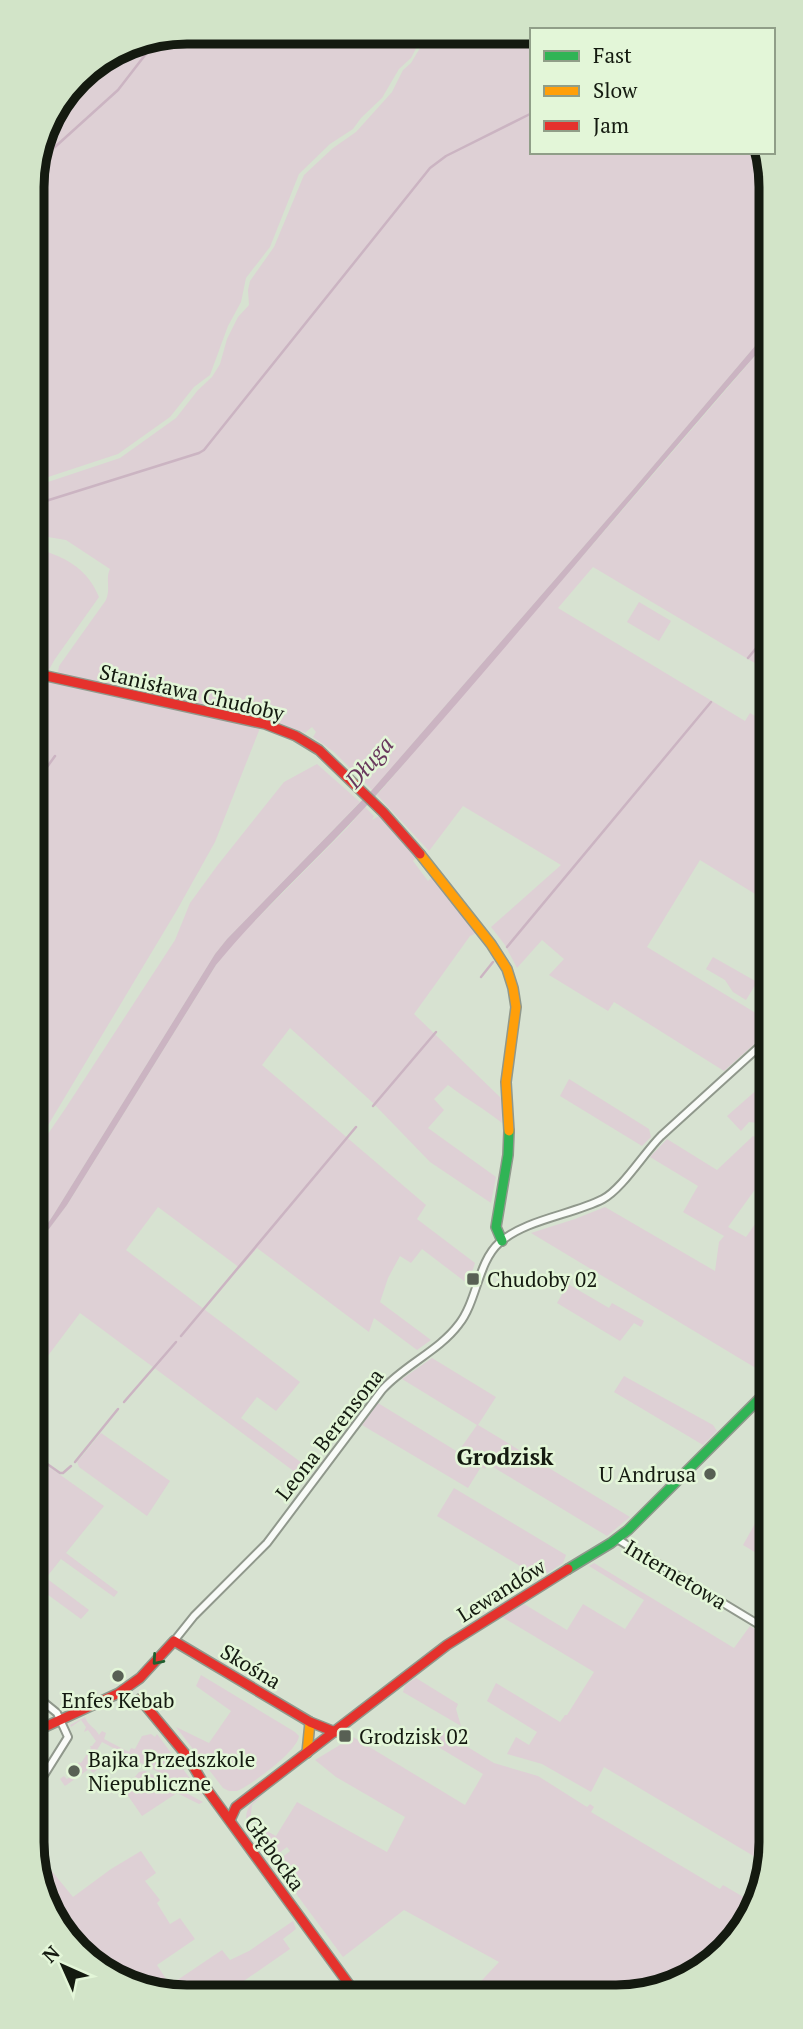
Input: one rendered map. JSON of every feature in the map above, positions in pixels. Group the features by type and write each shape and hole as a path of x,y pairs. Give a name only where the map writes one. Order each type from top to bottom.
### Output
{"street":[{"name":"Stanisława Chudoby","path":"44,675 269,726 296,736 319,750 411,841 478,926 504,963 511,979 516,1007 506,1082 509,1139 496,1227 502,1241"},
{"path":"502,1241 518,1231 597,1202 614,1192 661,1136 759,1047"},
{"name":"Leona Berensona","path":"44,1727 119,1693 140,1678 194,1616 267,1543 382,1390 392,1379 439,1344 459,1324 490,1255 502,1241"},
{"name":"Lewandów","path":"230,1820 236,1807 456,1639 617,1539 650,1510 759,1400"},
{"name":"Internetowa","path":"617,1539 759,1625"},
{"name":"Skośna","path":"174,1641 310,1722 335,1732"},
{"path":"119,1693 140,1699 140,1678"},
{"name":"Głębocka","path":"140,1699 187,1756 216,1801 349,1985"},
{"path":"44,1702 54,1709 68,1737 44,1775"},
{"path":"307,1753 310,1722"},
{"path":"216,1801 236,1807"}],"shaded area":[{"path":"418,44 382,98 353,129 330,144 299,174 270,247 246,278 241,302 228,326 210,375 194,387 170,417 118,454 44,478 44,177 55,132 73,100 92,79 115,63 141,51 168,45"},
{"path":"422,44 530,44 530,154 755,154 759,187 759,341 372,790 334,752 313,737 316,732 312,727 305,733 268,719 288,714 265,701 262,704 262,720 58,672 59,666 106,600 110,569 66,540 44,536 44,483 120,458 176,418 212,377 220,364 227,339 238,317 249,305 250,281 274,247 304,175 333,148 356,132 392,92 403,70 411,63"},
{"path":"759,341 759,351 428,736 359,814 216,965 67,1205 44,1233 44,1226 215,954 372,790"},
{"path":"759,351 759,666 593,567 558,608 745,721 750,713 759,718 759,896 700,860 647,947 759,1015 759,1042 724,1071 614,1002 608,1011 549,975 564,959 542,940 517,968 505,945 491,927 561,865 463,806 429,851 377,795"},
{"path":"44,551 81,570 99,597 47,673 44,672"},
{"path":"639,602 671,621 659,641 627,622"},
{"path":"44,681 260,728 215,842 44,1132"},
{"path":"317,764 360,802 215,954 44,1226 44,1140 175,940 190,903 284,782"},
{"path":"365,807 374,816 372,820 379,816 416,857 413,861 428,881 432,877 477,933 470,936 414,1014 502,1099 502,1123 448,1085 434,1099 444,1110 428,1128 496,1177 491,1203 430,1162 372,1102 290,1028 262,1065 426,1205 417,1219 475,1263 468,1284 422,1249 411,1263 400,1256 388,1278 380,1302 431,1340 417,1350 374,1318 369,1332 257,1248 240,1268 158,1207 126,1250 300,1382 276,1411 257,1397 241,1418 310,1469 303,1478 80,1313 44,1361 44,1233 67,1205 216,965 233,943"},
{"path":"713,957 757,982 746,1000 733,992 725,980 706,969"},
{"path":"569,1079 649,1129 651,1137 642,1146 560,1096"},
{"path":"759,1088 758,1123 749,1122 741,1131 727,1116"},
{"path":"753,1136 759,1139 759,1184 728,1227 746,1237 759,1218 759,1370 531,1233 605,1207 715,1271 719,1242 724,1236 683,1212 698,1186 650,1157 667,1139 717,1170"},
{"path":"568,1284 609,1308 612,1303 644,1321 641,1327 634,1323 620,1341 557,1303"},
{"path":"432,1358 496,1397 478,1425 630,1517 607,1536 488,1464 485,1469 481,1467 468,1488 362,1425 378,1403 458,1452 477,1425 402,1379"},
{"path":"624,1376 713,1425 717,1431 703,1445 614,1392"},
{"path":"101,1433 170,1481 147,1516 79,1467 77,1462"},
{"path":"44,1463 104,1506 66,1553 118,1592 114,1597 61,1559 46,1578 89,1610 81,1619 44,1592"},
{"path":"454,1488 566,1555 563,1563 540,1578 437,1516"},
{"path":"757,1520 759,1554 743,1545"},
{"path":"594,1563 734,1648 750,1626 759,1632 758,1859 604,1767 591,1792 542,1764 507,1754 516,1737 529,1745 537,1732 487,1701 496,1683 560,1722 594,1672 502,1617 524,1604 567,1630 583,1604 625,1629 644,1600 589,1566"},
{"path":"201,1675 299,1736 282,1759 237,1791 223,1788 176,1727 209,1743 231,1711 196,1686"},
{"path":"416,1678 458,1704 456,1709 461,1726 403,1692 405,1685"},
{"path":"85,1717 99,1735 102,1731 106,1733 104,1739 129,1752 131,1748 135,1749 142,1736 151,1734 155,1737 157,1734 203,1796 102,1742 93,1756 102,1766 93,1773 89,1769 65,1786 60,1779 64,1776 67,1779 76,1773 74,1770 79,1762 81,1763 90,1746 96,1741 88,1730 84,1732 86,1727 81,1720 71,1727 70,1725"},
{"path":"433,1726 494,1763 538,1776 587,1807 590,1804 594,1807 591,1812 720,1889 723,1885 747,1899 740,1914 711,1950 696,1961 662,1978 635,1984 477,1985 499,1962 404,1910 343,1957 274,1864 290,1851 287,1847 271,1859 249,1829 246,1815 248,1809 253,1802 265,1793 252,1805 250,1822 276,1836 297,1802 387,1852 405,1817 336,1777 315,1760 353,1737 465,1805 483,1774 425,1739"},
{"path":"145,1771 203,1802 199,1804 177,1793 142,1816 124,1790 139,1772"},
{"path":"141,1851 156,1873 145,1881 160,1900 157,1903 170,1924 180,1918 195,1939 157,1965 169,1984 141,1978 98,1954 98,1931 73,1929 55,1897 46,1863 73,1897"},
{"path":"293,1921 296,1929 283,1939 290,1949 238,1985 171,1984 222,1950 230,1960 249,1951"}],"waterway":[{"path":"48,153 118,90 150,49"},
{"path":"44,502 204,450 430,168 446,156 530,114"},
{"path":"748,658 759,645"},
{"path":"507,947 711,702"},
{"path":"44,771 55,756"},
{"path":"481,977 493,962"},
{"path":"373,1106 436,1032"},
{"path":"181,1336 356,1127"},
{"path":"124,1402 176,1342"},
{"path":"75,1462 118,1409"},
{"path":"44,1462 60,1473 71,1466"},
{"path":"709,1951 733,1924"}],"traffic: fast":[{"path":"502,1241 496,1227 508,1155 509,1131"},
{"path":"568,1569 628,1530 759,1399"}],"traffic: slow":[{"path":"420,854 491,944 507,969 516,1007 506,1082 509,1131"},
{"path":"307,1753 310,1722"}],"traffic: jam":[{"path":"44,675 265,724 296,736 319,750 383,812 420,854"},
{"path":"230,1820 236,1807 447,1645 568,1569"},
{"path":"44,1727 119,1693 140,1678 174,1641 310,1722 335,1732"},
{"path":"140,1699 187,1756 208,1791 349,1985"}],"place":[{"name":"Chudoby 02","path":"473,1279"},
{"name":"U Andrusa","path":"710,1474"},
{"name":"Enfes Kebab","path":"118,1676"},
{"name":"Grodzisk 02","path":"345,1736"},
{"name":"Bajka Przedszkole Niepubliczne","path":"74,1771"}],"district":[{"name":"Grodzisk","path":"505,1456"}],"water label":[{"name":"Długa","path":"369,762"}]}
